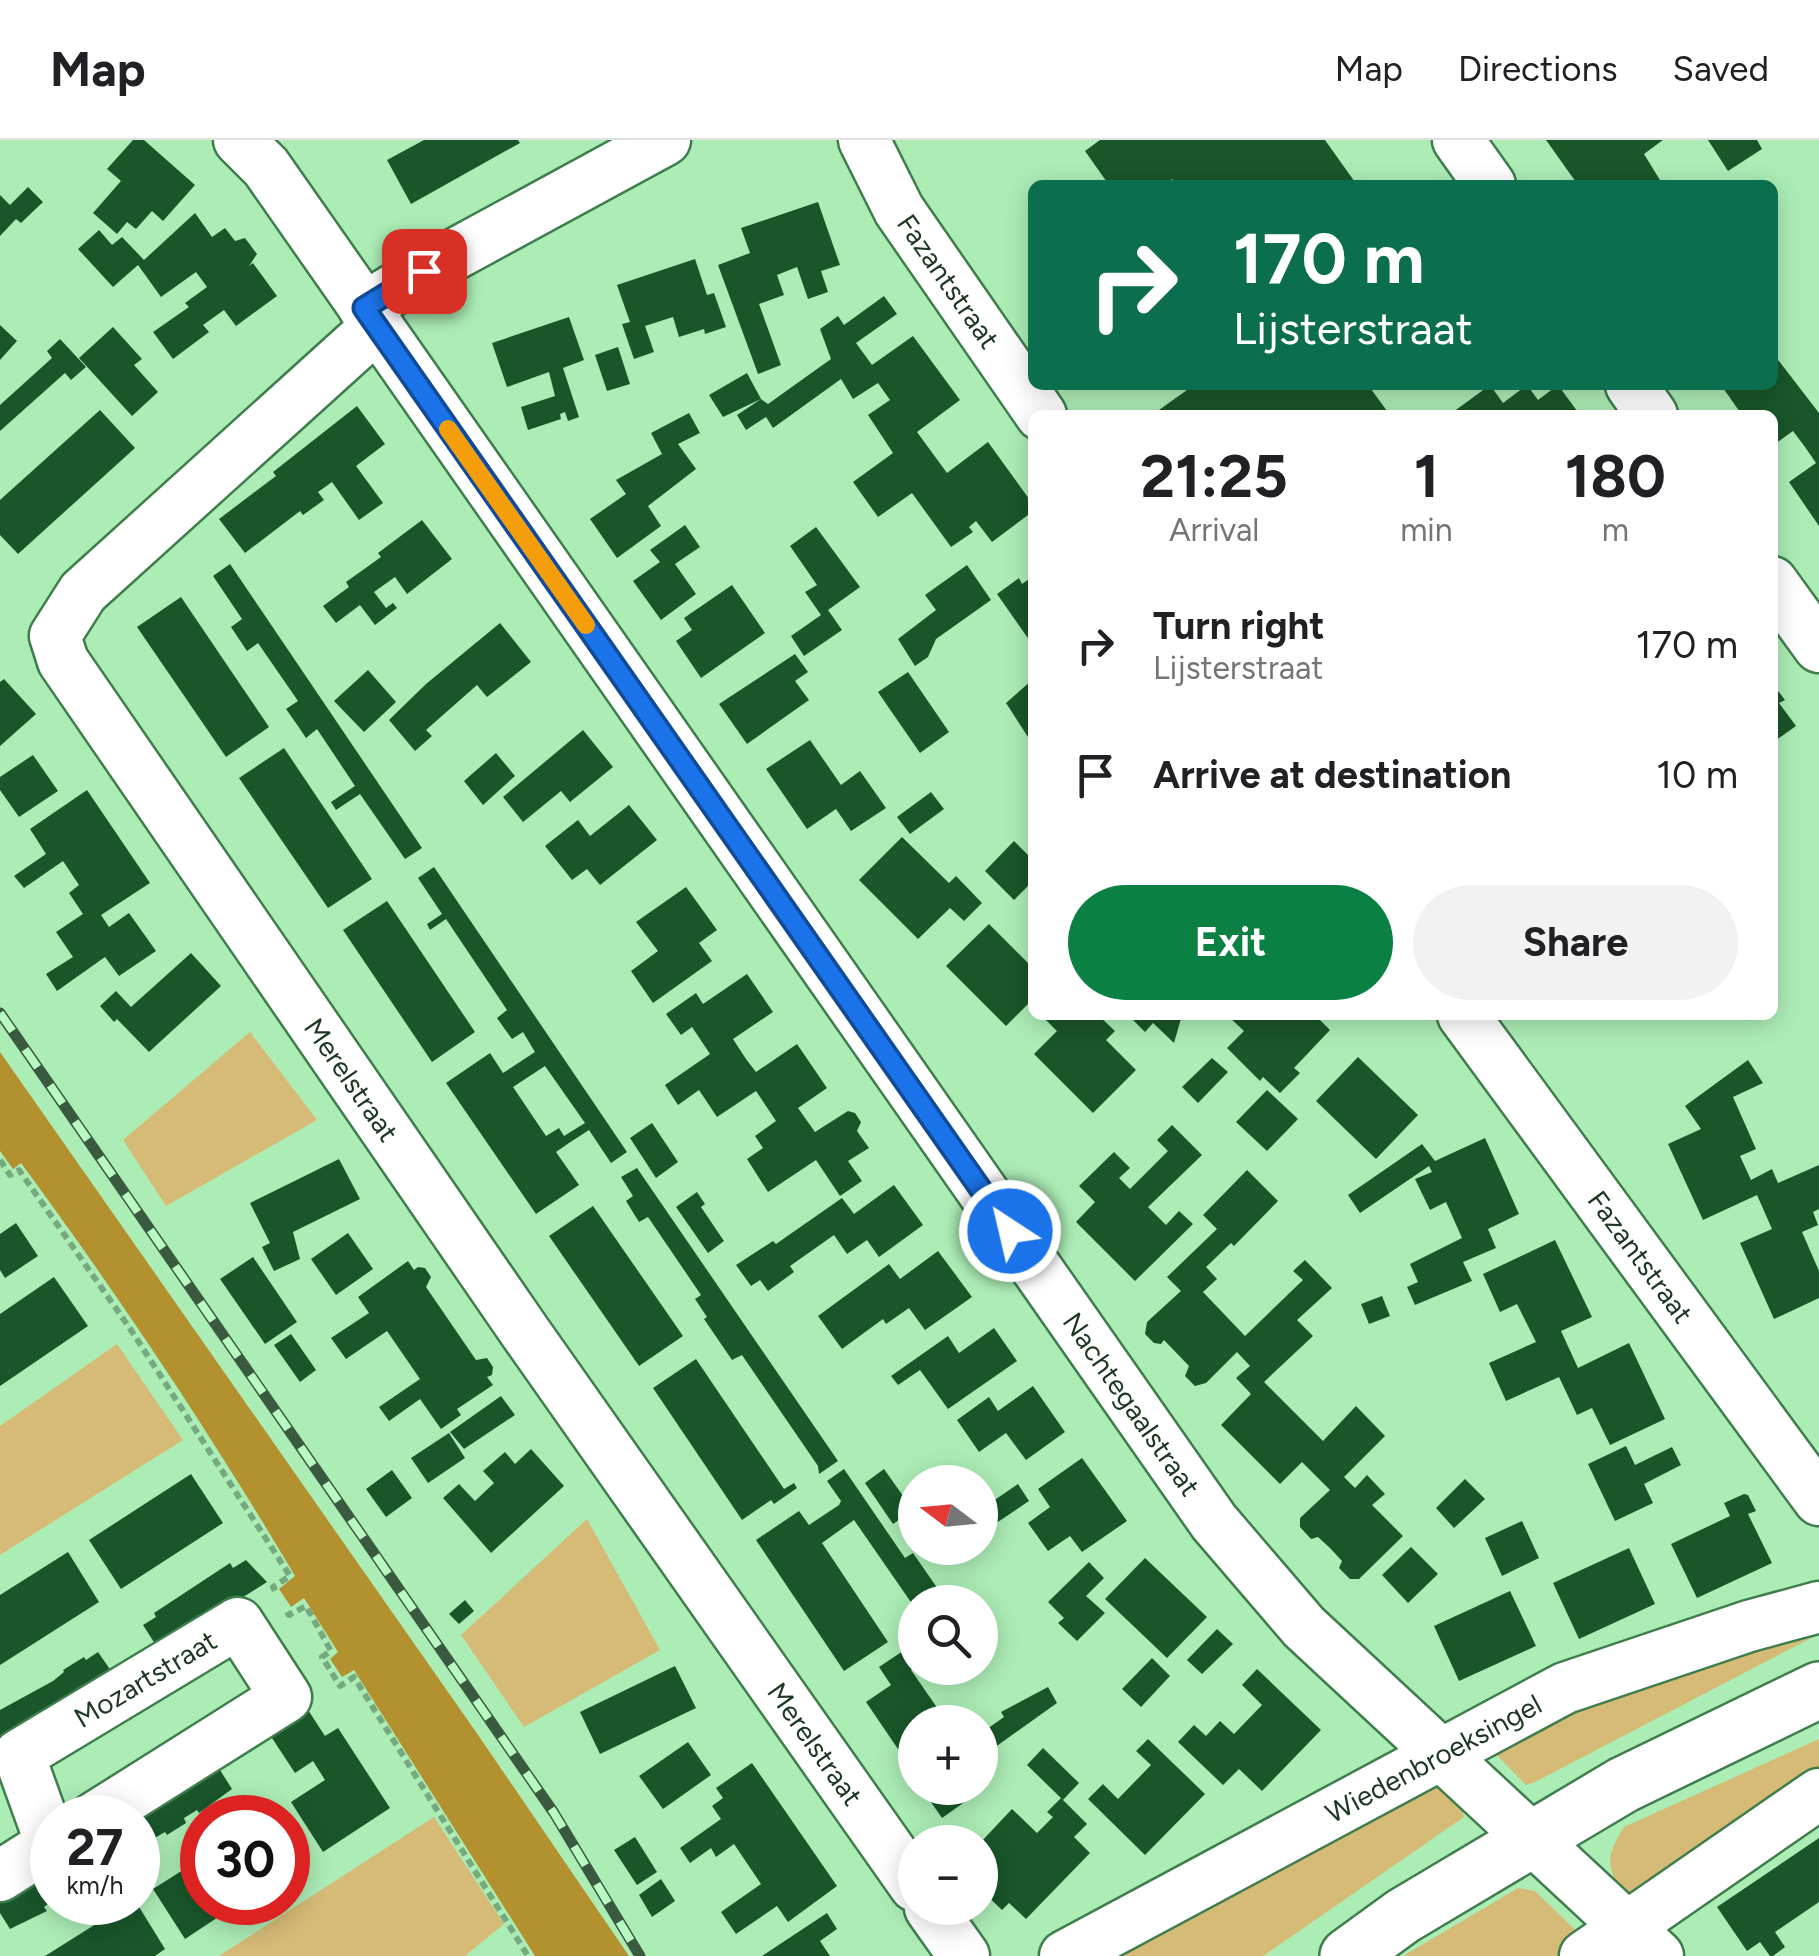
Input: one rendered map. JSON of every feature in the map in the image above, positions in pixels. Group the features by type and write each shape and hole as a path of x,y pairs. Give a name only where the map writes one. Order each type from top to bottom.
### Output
{"street":[{"name":"Nachtegaalstraat","path":"239,140 266,167 1214,1522 1304,1627 1642,1941"},
{"path":"370,317 424,271 665,140"},
{"name":"Fazantstraat","path":"864,140 899,210 1038,410"},
{"path":"1458,140 1486,180"},
{"name":"Merelstraat","path":"370,317 83,592 55,636 63,661 502,1299 898,1862"},
{"path":"1778,590 1819,646"},
{"name":"Fazantstraat","path":"1467,1020 1819,1500"},
{"name":"Wiedenbroeksingel","path":"1065,1956 1564,1688 1819,1606"},
{"name":"Mozartstraat","path":"34,1795 19,1755 238,1623 286,1696 130,1795"},
{"path":"1348,1956 1404,1916 1624,1785 1819,1690"},
{"path":"1586,1956 1642,1941 1819,1794"},
{"name":"Mozartstraat","path":"0,1876 30,1858"},
{"path":"942,1925 964,1956"}],"path":[{"path":"0,1160 10,1175 19,1170 129,1327 290,1576 273,1587 289,1615 306,1606 330,1651 322,1658 340,1686 354,1678 528,1956"}],"shaded area":[{"path":"250,1032 317,1120 166,1206 123,1140"},
{"path":"0,1052 629,1956 535,1956 354,1670 342,1677 330,1659 338,1652 304,1598 291,1607 279,1589 295,1576 197,1418 21,1163 13,1169 0,1151"},
{"path":"117,1344 183,1440 0,1555 0,1426"},
{"path":"587,1519 660,1650 524,1727 461,1635"},
{"path":"1819,1612 1819,1634 1535,1782 1526,1785 1492,1750 1495,1743"},
{"path":"1819,1739 1819,1777 1640,1901 1621,1893 1610,1860 1624,1827"},
{"path":"1427,1779 1462,1810 1464,1817 1263,1956 1073,1956"},
{"path":"434,1817 504,1924 465,1956 219,1956 267,1925 310,1925 310,1897"},
{"path":"1518,1888 1535,1891 1588,1942 1570,1956 1403,1956"}],"building":[{"path":"133,140 144,140 195,185 163,221 152,211 136,229 127,222 117,234 93,213 121,181 107,169"},
{"path":"424,140 520,143 411,204 387,160"},
{"path":"1100,140 1325,140 1353,180 1105,180 1085,151"},
{"path":"1546,140 1663,140 1644,154 1660,180 1574,180"},
{"path":"1708,140 1757,140 1762,149 1728,171"},
{"path":"28,187 43,202 21,223 16,219 0,236 0,195 10,205"},
{"path":"818,202 840,265 821,271 828,292 808,299 797,267 777,275 784,295 759,304 781,365 758,374 718,265 750,253 741,228"},
{"path":"195,213 212,237 225,228 235,241 245,238 257,254 249,266 253,263 277,296 236,326 224,310 203,325 209,332 173,359 153,332 189,307 185,303 207,287 196,272 161,297 138,265 113,287 78,249 99,230 112,245 122,237 144,260"},
{"path":"695,259 707,295 714,293 726,327 679,337 673,317 645,326 654,352 634,359 622,324 630,322 617,285"},
{"path":"884,296 897,314 856,343 872,365 913,336 960,400 917,432 947,473 988,442 1028,497 1028,515 992,542 976,521 969,527 973,532 951,547 912,493 878,517 853,482 893,453 868,415 890,400 878,383 853,399 841,379 773,428 766,417 746,430 737,415 761,399 768,404 831,359 820,329 838,316 844,325"},
{"path":"569,317 584,360 563,368 579,417 568,421 565,412 560,414 561,419 528,430 521,407 555,396 549,372 507,387 492,343"},
{"path":"0,325 17,341 0,360"},
{"path":"113,327 142,359 134,365 158,392 132,416 79,358"},
{"path":"60,339 86,367 71,380 65,373 0,431 0,405 52,358 47,351"},
{"path":"618,347 630,384 607,391 595,355"},
{"path":"1778,360 1819,413 1819,526 1789,482 1816,463 1805,447 1793,431 1778,442 1778,410 1738,410 1724,390 1778,390"},
{"path":"747,373 761,399 723,417 709,395"},
{"path":"1187,390 1372,390 1386,410 1159,410"},
{"path":"1483,390 1494,390 1503,403 1520,390 1531,390 1538,400 1551,390 1562,390 1576,410 1456,410"},
{"path":"357,406 385,444 356,466 383,503 359,520 332,482 318,492 324,500 303,515 300,511 245,553 219,519"},
{"path":"100,410 135,448 18,554 0,535 0,500"},
{"path":"689,413 700,433 678,444 696,469 648,506 661,526 617,558 590,519 626,494 616,480 662,454 651,433"},
{"path":"422,520 452,559 407,594 395,577 374,592 386,608 393,603 397,608 375,625 360,605 336,623 323,606 349,587 346,582 381,557 378,553"},
{"path":"685,525 700,547 675,564 696,594 661,620 633,581 660,562 650,550"},
{"path":"816,527 860,587 828,610 842,630 804,656 791,636 821,615 805,592 817,585 790,546"},
{"path":"230,564 422,848 405,859 360,794 336,810 331,802 355,786 317,729 306,738 286,709 298,701 258,643 247,651 231,627 242,619 213,576"},
{"path":"967,565 991,600 936,639 928,657 915,666 898,639 936,610 925,595"},
{"path":"1019,578 1022,584 1028,580 1028,638 997,594"},
{"path":"732,585 765,633 701,678 676,641 692,630 684,618"},
{"path":"181,597 269,727 226,757 137,627"},
{"path":"500,623 531,662 487,697 477,685 426,730 432,736 415,751 389,720"},
{"path":"795,654 808,672 795,681 809,700 747,744 719,704"},
{"path":"368,670 396,702 364,732 334,701"},
{"path":"908,672 949,732 920,753 878,692"},
{"path":"4,679 36,714 0,746 0,682"},
{"path":"1028,684 1028,737 1006,703"},
{"path":"1778,691 1785,700 1779,703 1796,726 1778,739"},
{"path":"583,730 613,767 570,802 561,791 523,822 503,797"},
{"path":"810,740 841,785 860,771 886,808 851,831 836,809 807,829 766,769"},
{"path":"284,748 372,879 328,908 239,778"},
{"path":"496,753 515,776 483,805 464,781"},
{"path":"33,755 58,791 19,817 0,790 0,777"},
{"path":"87,790 150,883 101,915 109,927 129,913 156,951 119,976 105,957 57,991 46,974 73,957 56,932 83,914 69,893 79,885 63,861 24,888 14,876 46,854 30,829"},
{"path":"931,792 944,809 910,834 897,817"},
{"path":"629,805 657,840 600,885 587,869 572,880 545,846 578,820 590,836"},
{"path":"902,837 949,883 956,876 982,903 964,921 950,908 918,939 859,880"},
{"path":"1014,841 1028,855 1028,886 1014,900 985,871"},
{"path":"434,867 627,1152 611,1163 589,1130 569,1143 556,1152 579,1185 536,1214 446,1083 490,1053 503,1073 535,1052 523,1032 512,1039 497,1018 507,1010 446,919 430,930 427,924 442,914 418,878","holes":["545,1066 585,1123 564,1136 559,1128 546,1136 513,1087"]},
{"path":"686,887 717,930 699,943 712,961 653,1003 631,971 658,951 636,922"},
{"path":"387,901 475,1032 432,1062 343,930"},
{"path":"989,924 1028,963 1028,1004 1006,1026 946,966"},
{"path":"191,953 221,986 149,1052 100,1006 116,991 131,1007"},
{"path":"747,974 773,1012 733,1039 756,1072 797,1044 827,1088 798,1108 815,1132 848,1111 861,1122 857,1131 869,1148 848,1161 862,1181 840,1196 816,1160 768,1192 747,1159 763,1148 755,1136 776,1121 756,1091 717,1117 699,1090 678,1105 665,1085 710,1054 692,1027 681,1035 666,1014 696,993 703,1004"},
{"path":"1046,1020 1103,1020 1115,1031 1106,1040 1136,1070 1093,1113 1034,1054 1057,1031"},
{"path":"1133,1020 1181,1020 1174,1043 1153,1023 1145,1032"},
{"path":"1232,1020 1320,1020 1330,1030 1294,1068 1300,1073 1280,1093 1263,1077 1260,1081 1227,1048 1244,1031"},
{"path":"1358,1057 1418,1115 1376,1159 1316,1101"},
{"path":"1212,1058 1228,1072 1198,1103 1182,1087"},
{"path":"1748,1060 1763,1083 1733,1097 1756,1149 1740,1156 1751,1180 1772,1169 1778,1183 1819,1165 1819,1209 1813,1212 1818,1225 1802,1232 1819,1271 1819,1298 1774,1319 1740,1243 1772,1229 1757,1195 1703,1220 1668,1144 1701,1129 1685,1106"},
{"path":"1267,1090 1298,1119 1267,1151 1236,1122"},
{"path":"652,1123 678,1162 656,1178 630,1138"},
{"path":"1172,1125 1202,1155 1148,1207 1166,1225 1179,1211 1193,1224 1135,1281 1076,1222 1095,1202 1079,1186 1114,1152 1130,1168 1119,1178 1130,1189 1168,1151 1157,1140"},
{"path":"1485,1138 1519,1214 1488,1229 1496,1248 1463,1262 1472,1281 1415,1305 1407,1287 1418,1282 1410,1264 1462,1238 1446,1202 1430,1210 1415,1179 1432,1172 1429,1166 1360,1213 1348,1195 1422,1144 1435,1161"},
{"path":"339,1159 360,1199 293,1232 300,1259 274,1271 262,1247 270,1243 250,1203"},
{"path":"637,1168 838,1461 819,1474 818,1466 742,1355 732,1360 704,1319 707,1317 695,1299 701,1295 648,1217 639,1222 626,1201 633,1196 621,1177"},
{"path":"1247,1170 1278,1201 1234,1246 1231,1243 1206,1267 1217,1279 1203,1292 1245,1336 1303,1280 1293,1271 1305,1260 1332,1288 1297,1320 1313,1336 1264,1382 1323,1441 1356,1406 1385,1436 1344,1477 1355,1488 1367,1475 1385,1494 1372,1505 1403,1536 1359,1579 1350,1579 1339,1568 1342,1561 1330,1548 1318,1537 1311,1539 1300,1527 1300,1518 1330,1490 1302,1462 1280,1484 1221,1425 1251,1394 1236,1378 1250,1366 1237,1352 1206,1383 1195,1386 1185,1376 1189,1366 1164,1340 1154,1343 1145,1334 1147,1322 1181,1291 1167,1277 1217,1229 1203,1215"},
{"path":"894,1185 923,1225 879,1257 867,1240 847,1254 834,1235 790,1266 794,1272 768,1291 760,1280 751,1286 736,1265 773,1241 776,1244 842,1198 854,1214"},
{"path":"697,1192 705,1204 701,1207 724,1241 708,1253 676,1207"},
{"path":"593,1206 683,1336 639,1366 549,1236"},
{"path":"16,1223 38,1256 5,1278 0,1270 0,1234"},
{"path":"348,1233 373,1269 336,1295 311,1259"},
{"path":"1555,1240 1592,1317 1561,1331 1578,1368 1629,1343 1665,1419 1610,1445 1592,1408 1577,1415 1559,1377 1506,1401 1489,1363 1536,1342 1517,1304 1500,1312 1483,1274"},
{"path":"938,1251 972,1297 925,1330 909,1308 886,1324 883,1319 842,1349 818,1316 889,1264 900,1279"},
{"path":"253,1257 297,1322 265,1344 220,1279"},
{"path":"408,1261 414,1270 425,1268 431,1277 426,1287 476,1360 487,1358 493,1367 492,1375 487,1377 493,1385 457,1409 461,1415 441,1429 420,1399 389,1421 379,1407 420,1379 387,1331 346,1359 331,1338 369,1313 358,1297"},
{"path":"54,1277 88,1326 0,1386 0,1314"},
{"path":"1382,1296 1390,1316 1369,1324 1361,1304"},
{"path":"994,1328 1017,1361 948,1409 920,1370 898,1385 891,1376 948,1336 959,1353"},
{"path":"291,1334 316,1370 300,1382 274,1345"},
{"path":"696,1359 784,1489 794,1483 797,1488 742,1520 653,1388"},
{"path":"1033,1386 1065,1432 1026,1460 1006,1433 979,1452 957,1420 989,1397 998,1411"},
{"path":"501,1396 515,1415 464,1449 450,1432"},
{"path":"449,1433 465,1458 428,1483 411,1458"},
{"path":"1626,1446 1635,1465 1672,1447 1681,1465 1644,1484 1653,1503 1615,1521 1588,1464"},
{"path":"531,1449 564,1486 491,1553 443,1498 459,1484 475,1501 494,1483 483,1471 505,1452 515,1464"},
{"path":"1082,1458 1127,1521 1082,1552 1070,1536 1048,1551 1028,1523 1050,1507 1038,1489"},
{"path":"844,1469 898,1548 898,1565 921,1565 935,1585 899,1585 854,1520 822,1543 888,1642 844,1671 756,1540 799,1511 809,1525 839,1505 841,1501 827,1481"},
{"path":"884,1469 898,1489 898,1520 893,1524 865,1483"},
{"path":"392,1470 412,1498 386,1517 366,1489"},
{"path":"191,1474 223,1523 121,1589 89,1540"},
{"path":"1465,1479 1485,1499 1454,1528 1436,1508"},
{"path":"1018,1484 1029,1501 998,1522 998,1498"},
{"path":"1744,1494 1756,1511 1748,1514 1772,1563 1697,1598 1671,1544 1730,1516 1724,1503"},
{"path":"1522,1521 1539,1558 1502,1576 1485,1538"},
{"path":"1411,1547 1438,1574 1408,1603 1382,1575"},
{"path":"1629,1548 1655,1604 1579,1639 1553,1583"},
{"path":"68,1552 99,1602 0,1665 0,1595"},
{"path":"1145,1558 1207,1617 1167,1658 1105,1599"},
{"path":"246,1560 267,1582 159,1650 143,1625 156,1617 154,1613 230,1563 233,1568"},
{"path":"1089,1562 1104,1578 1086,1596 1105,1613 1077,1641 1058,1623 1064,1618 1048,1602"},
{"path":"1510,1591 1536,1646 1459,1681 1434,1626"},
{"path":"465,1600 474,1611 459,1624 449,1614"},
{"path":"1217,1629 1233,1644 1202,1674 1187,1660"},
{"path":"98,1652 116,1678 0,1751 0,1710"},
{"path":"898,1654 898,1685 921,1685 935,1705 898,1705 898,1749 866,1702 891,1685 879,1667"},
{"path":"1152,1658 1170,1676 1141,1707 1122,1689"},
{"path":"675,1666 696,1708 600,1754 580,1712"},
{"path":"1257,1669 1321,1730 1262,1791 1239,1769 1223,1785 1178,1742 1194,1725 1206,1736 1220,1721 1234,1734 1262,1705 1242,1685"},
{"path":"1048,1687 1057,1703 998,1745 998,1721 1004,1717 1001,1712"},
{"path":"308,1710 325,1736 338,1728 390,1808 323,1852 310,1832 310,1795 302,1795 325,1780 313,1761 295,1773 270,1735"},
{"path":"1148,1739 1205,1794 1145,1855 1088,1799 1103,1784 1118,1799 1151,1765 1136,1751"},
{"path":"688,1742 711,1775 663,1809 639,1776"},
{"path":"1043,1748 1079,1783 1063,1800 1027,1765"},
{"path":"215,1762 232,1789 224,1795 180,1795 180,1827 167,1835 160,1835 160,1802"},
{"path":"752,1763 837,1886 788,1922 777,1906 736,1934 721,1912 761,1884 734,1844 716,1857 711,1848 690,1863 680,1848 721,1819 712,1806 723,1798 716,1788"},
{"path":"1061,1798 1087,1824 1074,1837 1090,1853 1026,1919 1009,1903 1002,1910 998,1906 997,1825 1012,1809 1037,1833 1053,1817 1047,1812"},
{"path":"933,1805 960,1805 942,1818"},
{"path":"635,1837 657,1872 637,1885 614,1850"},
{"path":"1819,1838 1819,1902 1775,1932 1785,1947 1773,1956 1760,1942 1747,1951 1717,1907"},
{"path":"180,1872 180,1925 206,1925 185,1939 160,1900 160,1885"},
{"path":"30,1879 30,1919 10,1929 0,1913 0,1897"},
{"path":"661,1879 675,1901 652,1917 639,1895"},
{"path":"827,1913 837,1929 820,1941 830,1956 762,1956"},
{"path":"94,1925 150,1925 165,1949 155,1956 45,1956"}],"railway":[{"path":"0,1013 554,1813 640,1956"}],"slow traffic":[{"path":"448,429 586,625"}],"route":[{"path":"424,271 364,308 1010,1231"}]}
